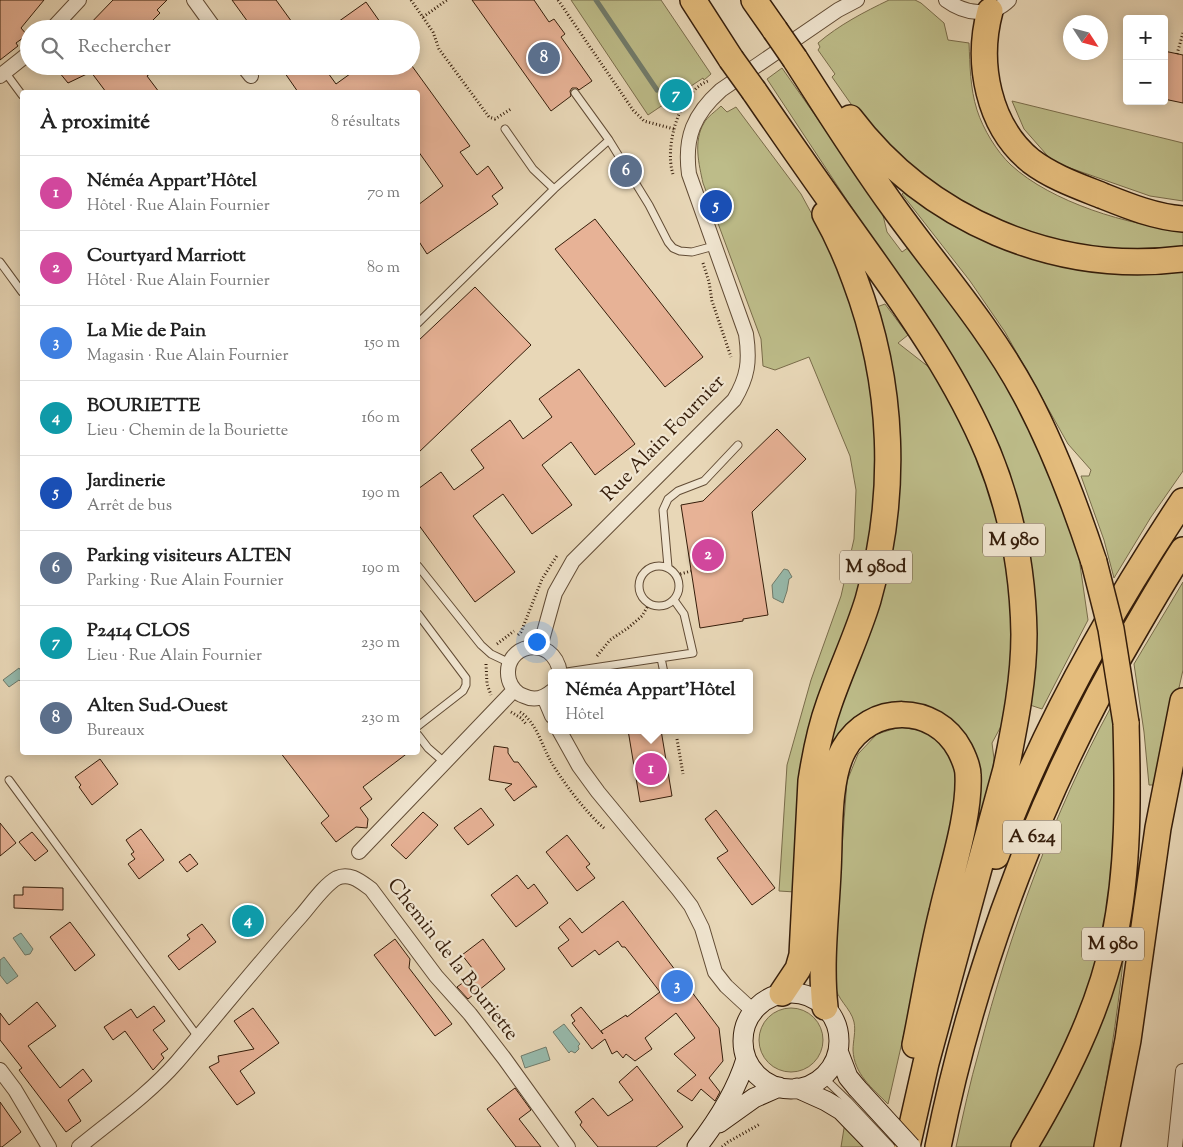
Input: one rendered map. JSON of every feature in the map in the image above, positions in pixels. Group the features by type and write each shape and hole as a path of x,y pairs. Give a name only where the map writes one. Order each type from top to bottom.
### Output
{"highway":[{"name":"M 980","path":"693,0 731,59 904,305 954,385 988,453 1014,542 1020,578 1024,634 1022,677 1018,706 1006,769 947,987"},
{"name":"M 980","path":"754,0 795,59 860,160 986,332 1024,392 1056,457 1077,509 1094,562 1111,629 1126,723 1133,785 1136,836 1134,999"},
{"path":"999,6 986,24 985,49 988,90 994,109 1014,145 1032,162 1064,180 1143,211 1183,219"},
{"name":"M 980","path":"795,59 808,62 863,135 886,160 908,180 959,215 1009,238 1039,248 1076,256 1127,262 1183,259"},
{"name":"M 980d","path":"782,993 798,969 802,955 811,781 815,755 829,704 867,602 878,558 885,516 888,479 885,401 880,365 872,330 856,283 837,237 793,163 792,146"},
{"name":"A 624","path":"909,1147 926,1063 947,987 998,849 1049,734 1096,643 1150,550 1183,501"},
{"name":"A 624","path":"938,1147 962,1044 979,987 1008,901 1042,812 1092,705 1183,550"},
{"path":"1107,1147 1122,1074 1134,999 1158,828 1183,701"},
{"path":"825,1007 823,972 832,798 839,761 843,750 850,740 857,732 872,722 892,715 921,717 938,725 958,745 968,774 968,794 965,814 940,917 914,1049 900,1147"},
{"name":"M 980","path":"1024,1147 1067,1067 1086,1025 1098,993 1114,938 1125,861 1128,769 1126,723"}],"street":[{"path":"60,20 79,0"},
{"path":"194,0 208,20"},
{"name":"Rue Alain Fournier","path":"540,647 555,593 573,561 734,400 747,372 749,353 746,334 689,174 688,147 691,132 698,116 706,102 721,90 830,15 857,0"},
{"path":"946,0 965,11 982,12 999,6"},
{"path":"3,74 20,60"},
{"path":"548,694 538,698 525,697 514,690 508,672 510,663 514,655 522,650 540,647 548,650 554,656 560,669"},
{"path":"360,852 514,690"},
{"path":"561,734 579,766 598,792 667,874 691,906 702,928 715,972 726,986 753,1011"},
{"name":"Chemin de la Bouriette","path":"79,1147 158,1082 323,891 336,878 347,876 358,880 371,889 436,976 470,1014 504,1058 568,1147"},
{"path":"712,1128 754,1098 788,1088 815,1082 834,1060 838,1051 839,1038 836,1024 825,1007 809,996 796,993 782,993 766,1000 753,1011 745,1026 743,1042 749,1065 759,1077 788,1088 826,1101 842,1110 853,1104"},
{"path":"838,1051 848,1077 853,1104 877,1147"},
{"path":"697,1147 712,1128 736,1087 746,1058"},
{"path":"0,1070 15,1090 49,1147"},
{"path":"1176,1147 1183,1072"},
{"path":"853,1104 909,1147"}],"lane":[{"path":"3,74 20,93"},
{"path":"575,93 609,140 673,248 692,252 714,246"},
{"path":"505,129 533,169 554,189"},
{"path":"420,321 470,274 554,189 609,140"},
{"path":"0,262 20,289"},
{"path":"668,567 663,510 668,499 678,491 704,481 738,445"},
{"path":"654,566 668,567 677,575 680,588 678,595 669,604 662,606 649,604 640,593 640,580 648,569 654,566"},
{"path":"420,569 481,645 491,654 510,663"},
{"path":"587,669 693,653 684,614 674,600"},
{"path":"420,617 466,678 466,685 463,690 420,724"},
{"path":"661,658 663,669"},
{"path":"420,738 428,748 444,762"},
{"path":"9,780 198,1037"},
{"path":"822,1076 853,1104 891,1147"}],"path":[{"path":"411,0 433,32 440,49 489,117 495,119 511,109"},
{"path":"423,17 447,0"},
{"path":"558,0 633,110 644,121 691,132"},
{"path":"1178,54 1182,44 1183,33"},
{"path":"674,129 670,150 671,170 674,179"},
{"path":"699,250 709,282 712,300 731,355 731,362"},
{"path":"516,637 521,632 542,579 561,551"},
{"path":"677,575 691,571"},
{"path":"594,660 610,640 642,616 649,604"},
{"path":"497,644 514,631"},
{"path":"486,664 487,684 492,697"},
{"path":"514,708 527,716 550,760 564,781 596,821 606,829"},
{"path":"508,710 521,718 526,724"},
{"path":"677,739 683,774"},
{"path":"722,1147 760,1124"}],"shaded area":[{"path":"571,0 661,0 711,74 648,115"},
{"path":"889,0 915,0 921,3 944,23 948,40 969,43 972,85 977,110 991,140 1011,165 1047,190 1092,210 1139,223 1183,230 1183,248 1129,252 1073,246 1018,230 972,210 930,184 863,121 832,77 835,74 818,50 820,47 818,43 834,30"},
{"path":"782,68 882,211 887,232 902,252 909,247 971,329 1020,408 1040,449 1078,551 1088,620 1042,709 1027,704 1031,600 932,329 767,79"},
{"path":"1012,101 1183,143 1183,201 1150,196 1053,162 1024,129"},
{"path":"721,106 727,112 736,107 801,194 833,253 871,369 878,433 877,495 869,554 795,892 779,891 787,765 811,680 841,596 854,539 856,490 850,456 809,357 775,370 763,366 761,339 703,183 699,161 698,145 701,130 707,119"},
{"path":"908,189 972,230 1183,268 1183,471 1151,517 1114,578 1104,540 1081,476 1089,476 1091,470 1068,444 1005,332 970,281 902,194"},
{"path":"885,304 908,335 898,343 930,368 961,423 981,468 997,515 1006,556 1013,627 1012,667 1006,717 992,743 994,759 992,774 973,842 969,841 979,767 971,744 957,725 936,711 910,703 827,762 832,729 883,583 874,308"},
{"path":"784,569 788,570 792,577 789,579 783,603 773,598 772,585"},
{"path":"1183,582 1183,670 1157,785 1149,785 1144,732 1134,664"},
{"path":"19,668 20,669 20,681 9,687 3,680"},
{"path":"1111,707 1117,752 1114,893 1087,1005 1014,1147 956,1147 991,1006 1019,918 1070,789"},
{"path":"900,727 923,731 943,745 953,764 957,783 945,853 888,1104 865,1080 854,1059 854,1022 838,994 835,984 837,914 847,781 858,754 877,734"},
{"path":"21,933 33,949 30,954 25,955 13,938"},
{"path":"1121,953 1124,953 1115,1027 1094,1147 1036,1147"},
{"path":"4,957 18,976 7,984 0,975 0,960"},
{"path":"785,1008 797,1008 814,1017 821,1028 823,1040 821,1052 814,1063 797,1072 785,1072 773,1067 764,1058 759,1046 759,1034 764,1022 773,1013"},
{"path":"564,1024 580,1044 578,1046 579,1049 575,1053 571,1051 569,1053 553,1032"},
{"path":"546,1047 550,1060 525,1068 521,1056"},
{"path":"845,1122 870,1147 841,1147"}],"building":[{"path":"0,0 44,0 28,20 20,20 20,40 16,43 18,46 0,60"},
{"path":"113,0 167,0 157,10 160,13 153,20 94,20"},
{"path":"232,0 276,0 290,20 246,20"},
{"path":"472,0 534,0 549,22 554,19 565,34 561,37 592,81 579,90 572,88 570,91 571,96 551,111"},
{"path":"366,2 379,20 341,20"},
{"path":"1168,52 1183,55 1183,103 1168,100"},
{"path":"61,75 85,75 68,83"},
{"path":"93,75 148,75 147,76 158,90 104,90"},
{"path":"286,75 330,75 336,84 348,75 419,75 470,146 460,152 477,175 488,166 503,188 492,196 498,204 427,254 420,243 420,203 443,186 420,154 420,90 297,90"},
{"path":"595,219 703,357 665,387 555,249"},
{"path":"475,287 531,345 420,451 420,339"},
{"path":"579,369 635,444 595,475 571,442 542,465 572,505 532,534 503,494 473,516 515,572 475,602 420,527 420,488 441,472 454,490 484,468 471,450 510,420 523,439 552,417 539,399"},
{"path":"777,429 806,459 752,512 768,615 700,628 681,505 703,501"},
{"path":"629,734 662,734 672,796 640,802"},
{"path":"494,746 508,748 508,753 514,762 518,762 537,787 533,787 514,801 505,789 512,784 489,780"},
{"path":"282,755 405,755 363,787 372,799 360,808 368,819 367,828 356,827 336,842 321,823 329,816"},
{"path":"100,759 118,784 92,805 79,787 81,785 75,777"},
{"path":"481,808 494,825 468,845 454,828"},
{"path":"716,810 775,888 752,905 717,858 728,851 705,819"},
{"path":"423,812 438,825 406,859 391,845"},
{"path":"0,823 16,843 0,856"},
{"path":"141,829 164,860 139,879 128,864 135,859 131,854 134,852 126,840"},
{"path":"32,832 48,851 35,861 19,842"},
{"path":"567,835 590,864 586,867 595,878 577,891 546,852"},
{"path":"190,854 198,864 187,872 179,862"},
{"path":"517,875 528,889 534,884 548,903 516,927 491,895"},
{"path":"23,887 63,888 63,910 14,908 14,895 23,895"},
{"path":"623,901 719,1028 723,1061 709,1078 720,1092 715,1101 701,1089 692,1101 677,1091 696,1075 674,1054 695,1038 676,1013 645,1038 652,1049 635,1061 626,1054 623,1058 617,1051 612,1054 605,1039 592,1049 572,1023 575,1021 571,1015 581,1007 603,1034 601,1031 626,1015 627,1017 660,992 625,947 622,947 618,941 599,955 595,950 572,967 558,948 569,940 559,927 570,918 582,933"},
{"path":"70,922 95,955 75,971 50,937"},
{"path":"202,924 216,942 179,970 168,956 190,939 187,935"},
{"path":"395,939 410,959 409,968 452,1024 435,1036 374,955"},
{"path":"483,939 505,969 468,999 457,987 476,973 462,955"},
{"path":"37,1002 56,1026 28,1046 60,1088 83,1069 92,1081 68,1100 81,1121 66,1132 19,1070 22,1068 0,1040 0,1013 9,1025"},
{"path":"154,1006 165,1021 153,1030 168,1049 161,1054 164,1058 153,1070 125,1031 113,1040 104,1027 131,1009 137,1018"},
{"path":"253,1008 279,1043 240,1071 255,1093 237,1105 209,1067 219,1062 218,1056 254,1049 234,1021"},
{"path":"637,1066 683,1127 656,1147 598,1147 580,1125 582,1122 575,1112 593,1098 608,1116 633,1100 619,1082"},
{"path":"515,1088 531,1110 519,1119 541,1147 516,1147 487,1109"},
{"path":"0,1102 21,1132 2,1147 0,1147"}],"waterway":[{"path":"596,0 657,90"}],"place":[{"name":"Alten Sud-Ouest","path":"544,58"},
{"name":"P2414 CLOS","path":"676,95"},
{"name":"Parking visiteurs ALTEN","path":"626,171"},
{"name":"Jardinerie","path":"716,206"},
{"name":"Courtyard Marriott","path":"708,555"},
{"name":"Néméa Appart'Hôtel","path":"651,769"},
{"name":"BOURIETTE","path":"248,921"},
{"name":"La Mie de Pain","path":"677,986"}]}
